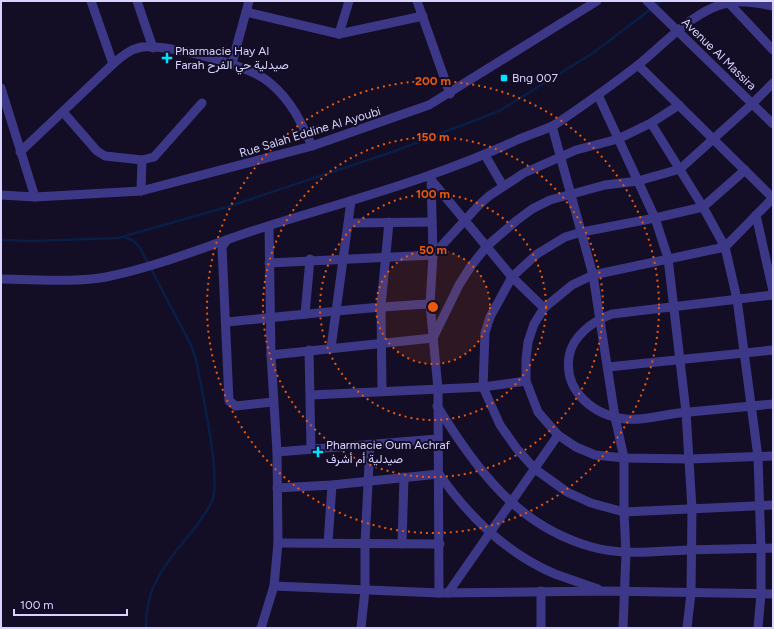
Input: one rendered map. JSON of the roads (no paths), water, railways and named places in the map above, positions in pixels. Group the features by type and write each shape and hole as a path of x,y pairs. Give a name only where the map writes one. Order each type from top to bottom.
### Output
{"street":[{"path":"91,1 113,64"},
{"path":"137,1 153,48"},
{"path":"232,63 249,1"},
{"path":"339,34 349,1"},
{"path":"417,1 450,94"},
{"name":"Rue Salah Eddine Al Ayoubi","path":"1,195 35,198 141,191 312,146 408,114 450,94 597,1"},
{"name":"Avenue Al Massira","path":"647,1 773,124"},
{"path":"727,2 773,50"},
{"path":"1,279 81,279 104,277 138,269 269,226 432,178 520,138 552,126 598,95 703,13 727,2 755,3 773,6"},
{"path":"246,12 339,34 423,16"},
{"path":"20,152 113,64 135,49 143,47 181,52 232,63 269,82 283,95 297,113 312,146"},
{"path":"638,65 773,198 725,247 593,275 572,285 544,308 534,324 528,342 526,382 538,412 558,435 576,447 595,455 624,458 690,459 773,456"},
{"path":"433,338 459,285 487,246 532,209 550,200 570,193 605,185 638,181 680,169 773,83"},
{"path":"1,88 35,198"},
{"path":"598,95 655,218 668,258 675,306 690,459 692,550 691,593 688,628"},
{"path":"63,112 96,151 105,156 142,160 154,157 202,103"},
{"path":"269,263 310,259 433,255 464,218 489,196 524,173 561,156 618,139 651,123 679,105"},
{"path":"651,123 703,207 725,247 737,299 758,457 761,549 761,594 758,628"},
{"path":"552,126 593,275 601,318 615,417 624,458 626,553 624,628"},
{"path":"485,155 503,186"},
{"path":"141,191 142,160"},
{"path":"744,170 703,207 582,232 565,237 537,254 512,277 490,317 485,333 482,387 500,425 517,449 535,469 567,492 591,504 624,512 773,505"},
{"path":"432,178 512,277 544,308"},
{"path":"432,178 433,255 430,304 438,389 437,439 443,593"},
{"path":"331,348 350,223 351,201"},
{"path":"756,215 773,291"},
{"path":"382,391 380,343 381,306 389,222"},
{"path":"350,223 432,222"},
{"path":"261,628 274,586 278,543 277,452 271,355 269,226"},
{"path":"227,240 222,247 231,403 236,406 273,402"},
{"path":"305,314 310,259"},
{"path":"773,295 612,314 601,318 587,328 576,340 569,355 567,370 572,385 581,399 594,408 615,417 633,419 686,412 773,404"},
{"path":"226,322 337,312 381,306 430,304"},
{"path":"271,355 433,338"},
{"path":"309,350 311,449"},
{"path":"608,367 773,350"},
{"path":"311,396 382,391 482,387 526,382"},
{"path":"437,406 487,479 511,503 543,525 574,541 592,548 626,553 773,548"},
{"path":"443,593 511,503 558,435"},
{"path":"277,452 437,439"},
{"path":"361,628 365,590 365,543 370,445"},
{"path":"278,488 332,485 439,474"},
{"path":"439,474 469,514 489,533 515,552 554,573 605,591"},
{"path":"402,544 404,477"},
{"path":"328,543 332,485"},
{"path":"278,543 440,544"},
{"path":"274,586 443,593 605,591 626,593 773,594"},
{"path":"541,591 542,628"}],"waterway":[{"path":"655,6 661,1"},
{"path":"1,240 31,241 118,238 227,207 395,151 499,111 593,53 651,9"},
{"path":"124,237 134,241 140,248 191,345 196,359 213,454 214,489 212,501 194,529 175,552 160,574 149,598 146,628"}],"place":[{"name":"Pharmacie Hay Al Farah صيدلية حي الفرح","path":"167,58"},
{"name":"Bng 007","path":"504,78"},
{"name":"Pharmacie Oum Achraf صيدلية أم أشرف","path":"318,452"}]}
